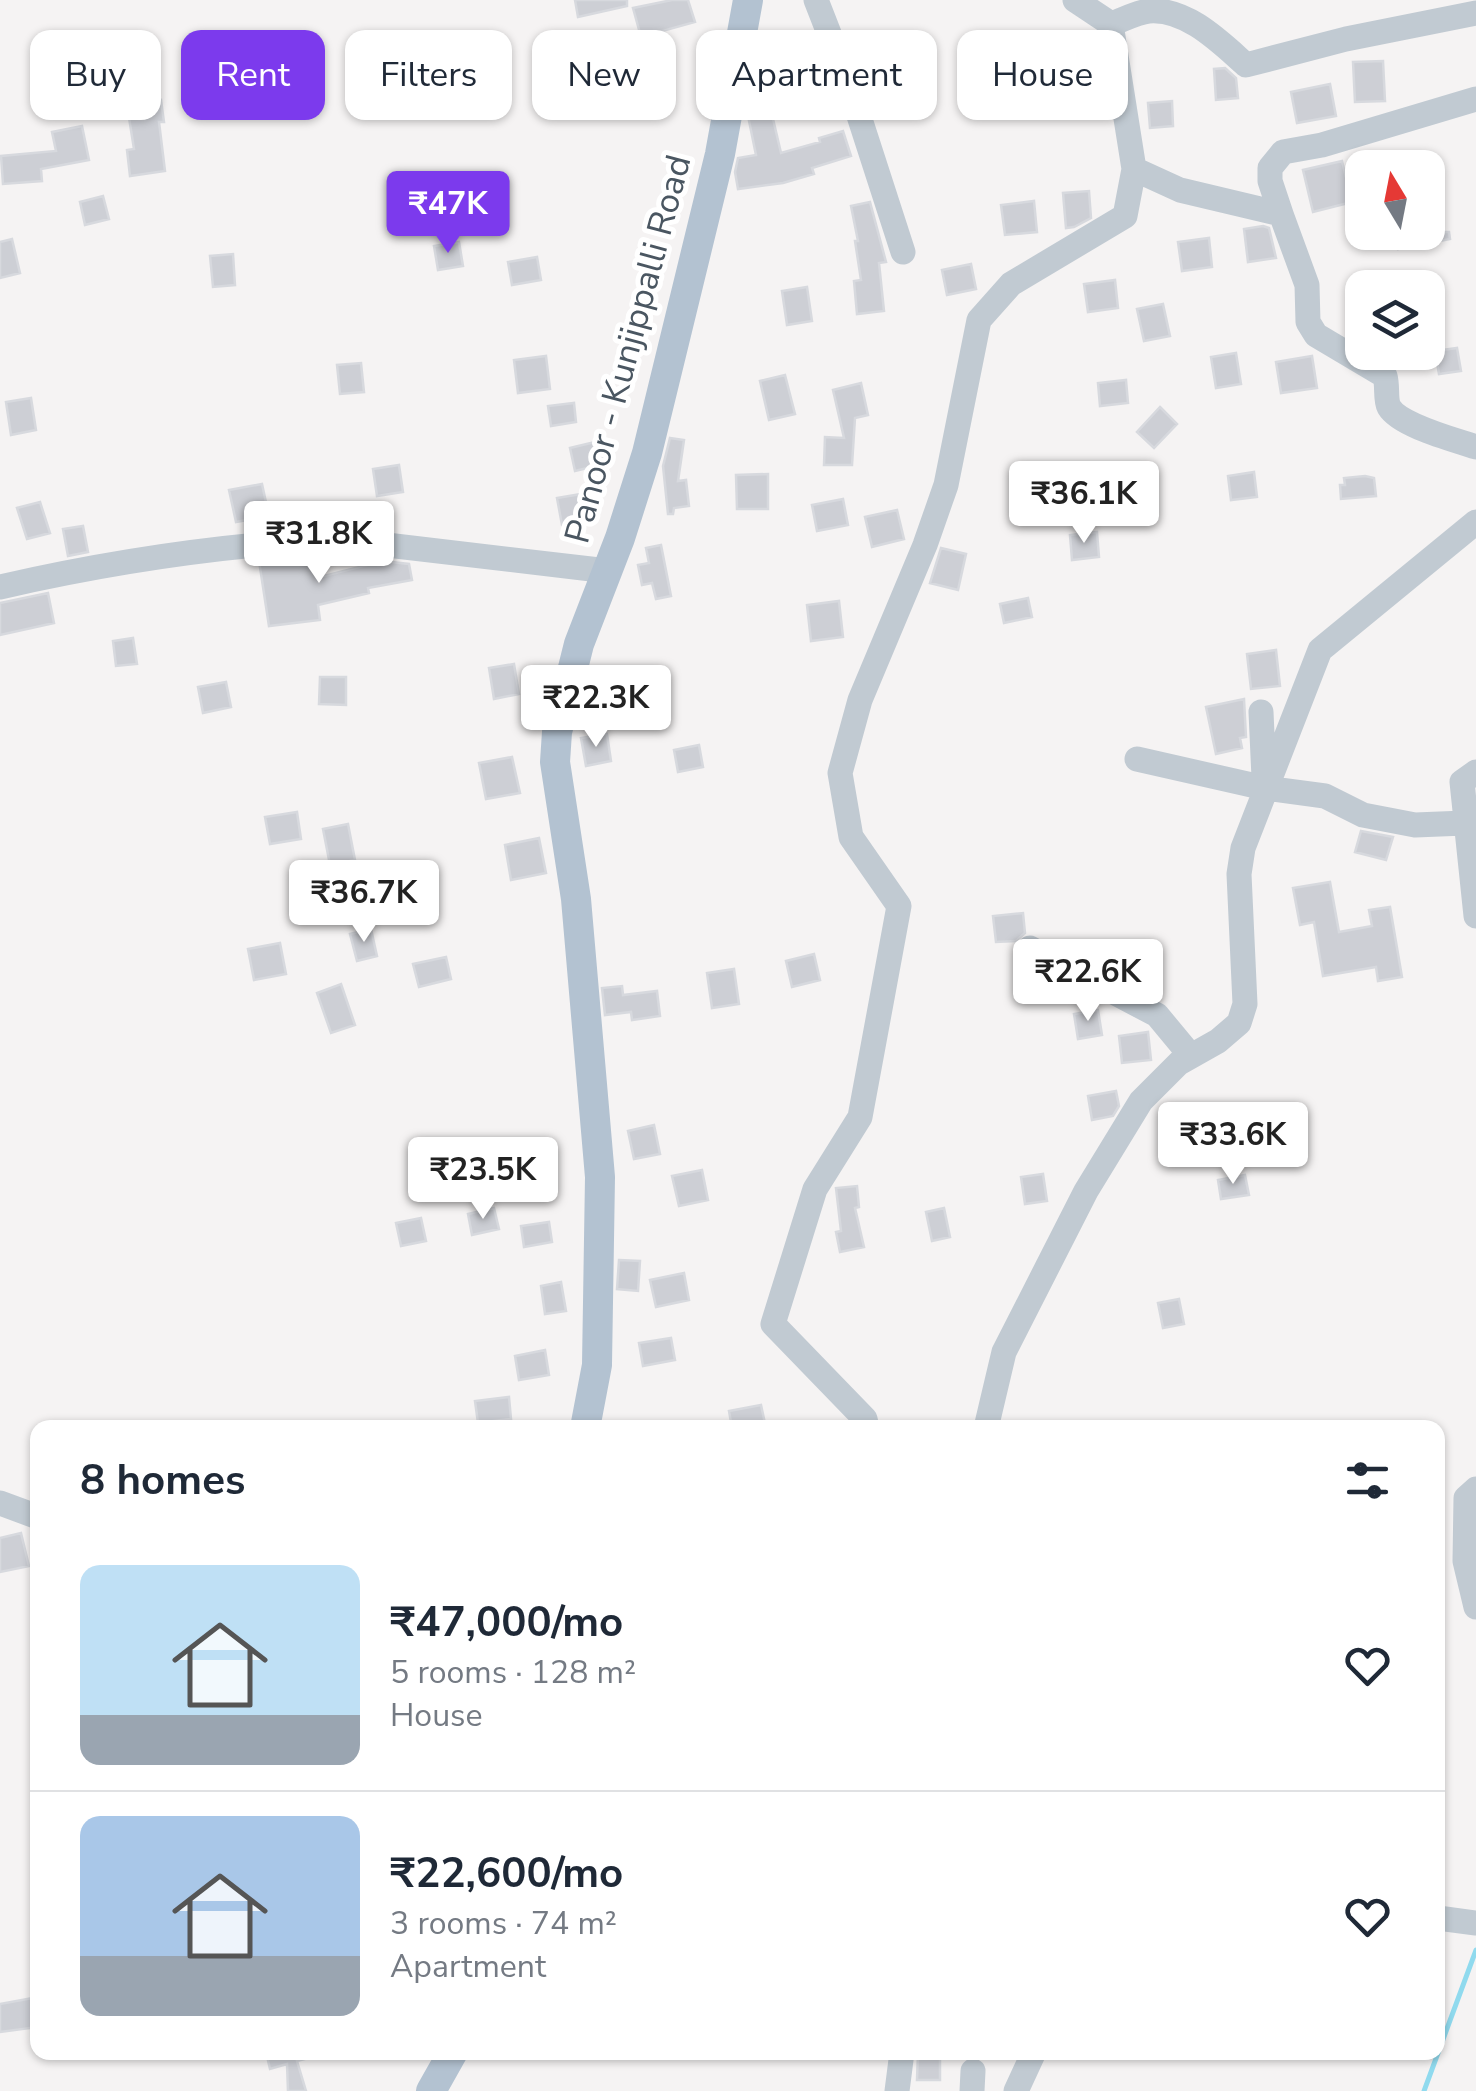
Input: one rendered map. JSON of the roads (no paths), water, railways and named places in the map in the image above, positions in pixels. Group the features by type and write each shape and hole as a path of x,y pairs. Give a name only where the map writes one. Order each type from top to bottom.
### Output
{"main road":[{"name":"Panoor - Kunjippalli Road","path":"588,1420 598,1365 600,1163 576,899 554,762 556,732 578,644 608,570 656,416 720,154 748,0"},
{"path":"430,2091 448,2060"}],"street":[{"path":"816,0 848,82 903,252"},
{"path":"865,1420 774,1324 815,1189 860,1118 898,906 851,837 840,773 860,700 946,485 979,320 1011,284 1125,216 1134,169 1111,24 1075,0"},
{"path":"1111,24 1149,11 1170,14 1206,30 1246,65 1346,38 1476,13"},
{"path":"1476,99 1322,145 1283,152 1270,168 1270,182 1308,285 1308,322 1316,336 1385,376 1392,412 1424,430 1476,447"},
{"path":"1134,169 1180,190 1281,214"},
{"path":"988,1420 1004,1352 1086,1191 1140,1101 1160,1079 1239,1023 1244,1004 1239,874 1243,848 1320,650 1476,522"},
{"path":"0,588 119,564 336,540 608,570"},
{"path":"1261,712 1265,788"},
{"path":"1136,759 1265,788 1325,796 1363,815 1415,826 1465,822"},
{"path":"1476,772 1462,782 1476,916"},
{"path":"1030,948 1156,1015 1191,1056"},
{"path":"1476,1489 1466,1498 1465,1560 1476,1607"},
{"path":"0,1503 30,1514"},
{"path":"1445,1919 1476,1923"},
{"path":"897,2091 901,2060"},
{"path":"1016,2091 1030,2060"}],"waterway":[{"path":"1445,2034 1476,1950"},
{"path":"1424,2091 1435,2060"}]}
